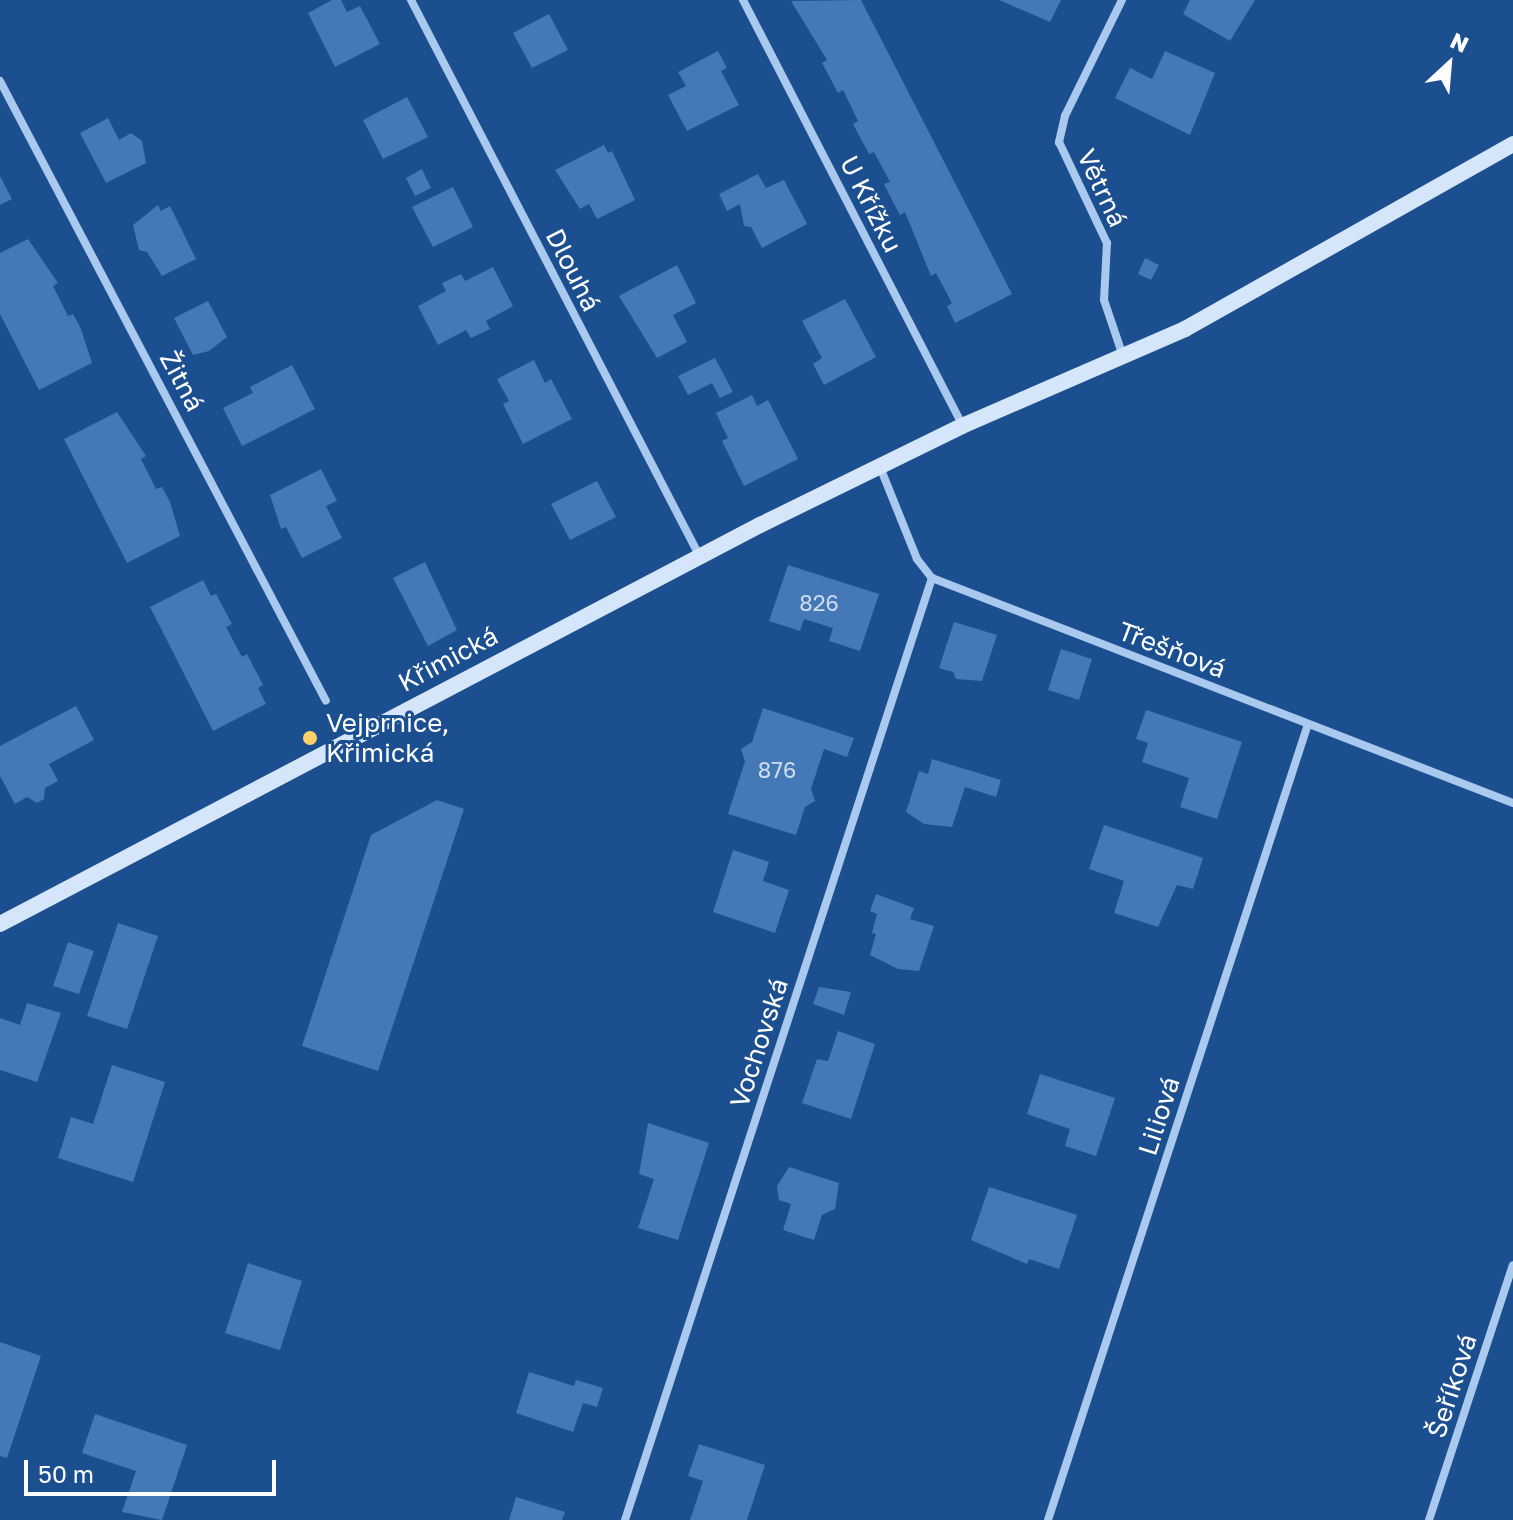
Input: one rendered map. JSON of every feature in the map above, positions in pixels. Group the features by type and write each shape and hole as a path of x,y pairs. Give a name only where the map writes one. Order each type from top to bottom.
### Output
{"street":[{"name":"Dlouhá","path":"411,0 701,558"},
{"name":"U Křížku","path":"743,0 962,426"},
{"name":"Větrná","path":"1122,0 1065,116 1059,142 1107,243 1104,300 1123,356"},
{"name":"Žitná","path":"0,81 326,701"},
{"name":"Křimická","path":"0,924 601,605 962,426 1185,329 1513,144"},
{"path":"880,467 917,559 932,578"},
{"name":"Třešňová","path":"932,578 1513,803"},
{"name":"Vochovská","path":"625,1520 932,578"},
{"name":"Liliová","path":"1048,1520 1308,724"},
{"name":"Šeříková","path":"1429,1520 1513,1265"}],"building":[{"path":"332,0 341,0 347,12 360,6 380,44 335,67 308,13"},
{"path":"861,0 1012,294 955,323 947,306 952,303 936,273 931,276 905,212 900,215 884,184 890,182 874,152 869,154 853,124 858,121 843,90 838,93 822,63 827,60 791,1"},
{"path":"999,0 1061,0 1050,22"},
{"path":"1190,0 1255,0 1230,41 1183,14"},
{"path":"549,14 568,50 532,68 513,33"},
{"path":"718,51 727,68 721,71 739,105 687,131 668,95 686,86 678,72"},
{"path":"1165,51 1215,73 1190,135 1115,98 1130,68 1152,79"},
{"path":"407,97 428,137 383,159 363,120"},
{"path":"108,118 119,140 131,133 142,141 146,163 106,183 80,133"},
{"path":"604,145 608,153 612,151 635,200 597,219 589,204 580,209 555,170"},
{"path":"422,169 431,188 415,196 406,178"},
{"path":"758,174 766,188 784,180 807,224 762,248 751,227 744,226 740,204 727,211 719,194"},
{"path":"0,176 12,199 0,205"},
{"path":"453,187 473,227 433,247 412,207"},
{"path":"158,205 161,211 170,206 196,259 162,276 147,252 139,250 133,225"},
{"path":"28,239 58,283 53,286 68,316 73,314 81,329 92,363 39,390 0,314 0,253"},
{"path":"1145,258 1159,265 1151,280 1138,274"},
{"path":"677,265 696,303 673,315 687,342 657,358 619,296"},
{"path":"493,267 513,306 486,321 490,329 471,338 466,330 438,345 418,306 446,291 442,283 461,274 465,281"},
{"path":"845,299 876,357 824,385 813,364 822,358 802,321"},
{"path":"208,301 227,337 209,351 193,355 174,318"},
{"path":"715,358 733,392 720,398 712,383 688,395 678,376"},
{"path":"534,360 545,383 551,379 572,419 523,444 503,404 509,401 497,379"},
{"path":"292,365 315,409 242,446 223,408 253,393 250,387"},
{"path":"752,395 757,406 768,400 798,459 744,486 722,441 728,438 716,413"},
{"path":"117,412 146,456 141,459 156,489 162,487 170,502 180,536 127,563 64,439"},
{"path":"321,469 337,501 326,506 342,538 302,558 286,527 281,529 270,495"},
{"path":"597,481 616,517 570,540 551,504"},
{"path":"425,562 457,630 428,646 393,578"},
{"path":"788,565 879,594 860,651 829,641 833,628 804,619 800,631 769,621"},
{"path":"203,580 211,596 216,594 232,624 226,627 242,657 247,654 263,685 258,688 266,704 213,731 150,607"},
{"path":"954,622 997,635 982,681 956,679 953,672 939,668"},
{"path":"1061,649 1092,659 1079,700 1048,690"},
{"path":"76,706 94,740 49,764 58,781 45,788 44,799 37,803 27,797 15,804 0,776 0,746"},
{"path":"763,708 854,738 847,757 824,749 811,789 815,801 805,807 796,835 728,814 745,761 741,749 752,742"},
{"path":"1146,710 1242,742 1217,819 1180,807 1189,778 1142,762 1148,743 1136,739"},
{"path":"932,759 1001,780 996,797 965,787 952,827 924,824 906,812 919,771 928,774"},
{"path":"437,800 464,809 378,1071 302,1046 371,835"},
{"path":"1104,825 1203,858 1193,889 1177,885 1158,927 1114,913 1124,881 1089,869"},
{"path":"733,850 769,862 763,881 789,890 775,933 713,912"},
{"path":"876,894 914,908 910,919 934,926 919,971 898,969 870,955 877,914 870,911"},
{"path":"118,923 158,936 127,1029 87,1016"},
{"path":"68,942 94,951 79,994 53,986"},
{"path":"819,987 851,992 844,1015 813,1004"},
{"path":"27,1003 61,1013 37,1082 0,1070 0,1018 20,1025"},
{"path":"838,1031 875,1044 851,1119 802,1103 817,1059 828,1061"},
{"path":"112,1065 165,1082 133,1182 58,1158 71,1117 93,1124"},
{"path":"1040,1074 1115,1098 1096,1156 1065,1146 1070,1129 1027,1114"},
{"path":"648,1123 709,1143 678,1240 638,1228 654,1179 639,1174"},
{"path":"789,1167 839,1183 835,1209 822,1215 814,1240 783,1230 791,1204 779,1200 777,1186"},
{"path":"989,1187 1077,1215 1059,1269 1029,1259 1027,1264 971,1240"},
{"path":"248,1263 302,1281 280,1350 225,1333"},
{"path":"0,1342 41,1356 7,1458 0,1456"},
{"path":"529,1372 574,1386 576,1380 603,1388 597,1407 583,1403 573,1432 516,1413"},
{"path":"95,1414 187,1445 162,1520 122,1512 136,1471 82,1453"},
{"path":"699,1444 765,1465 747,1520 690,1520 703,1481 688,1476"},
{"path":"516,1497 565,1512 562,1520 509,1520"}],"place":[{"name":"Vejprnice, Křimická","path":"310,738"}]}
